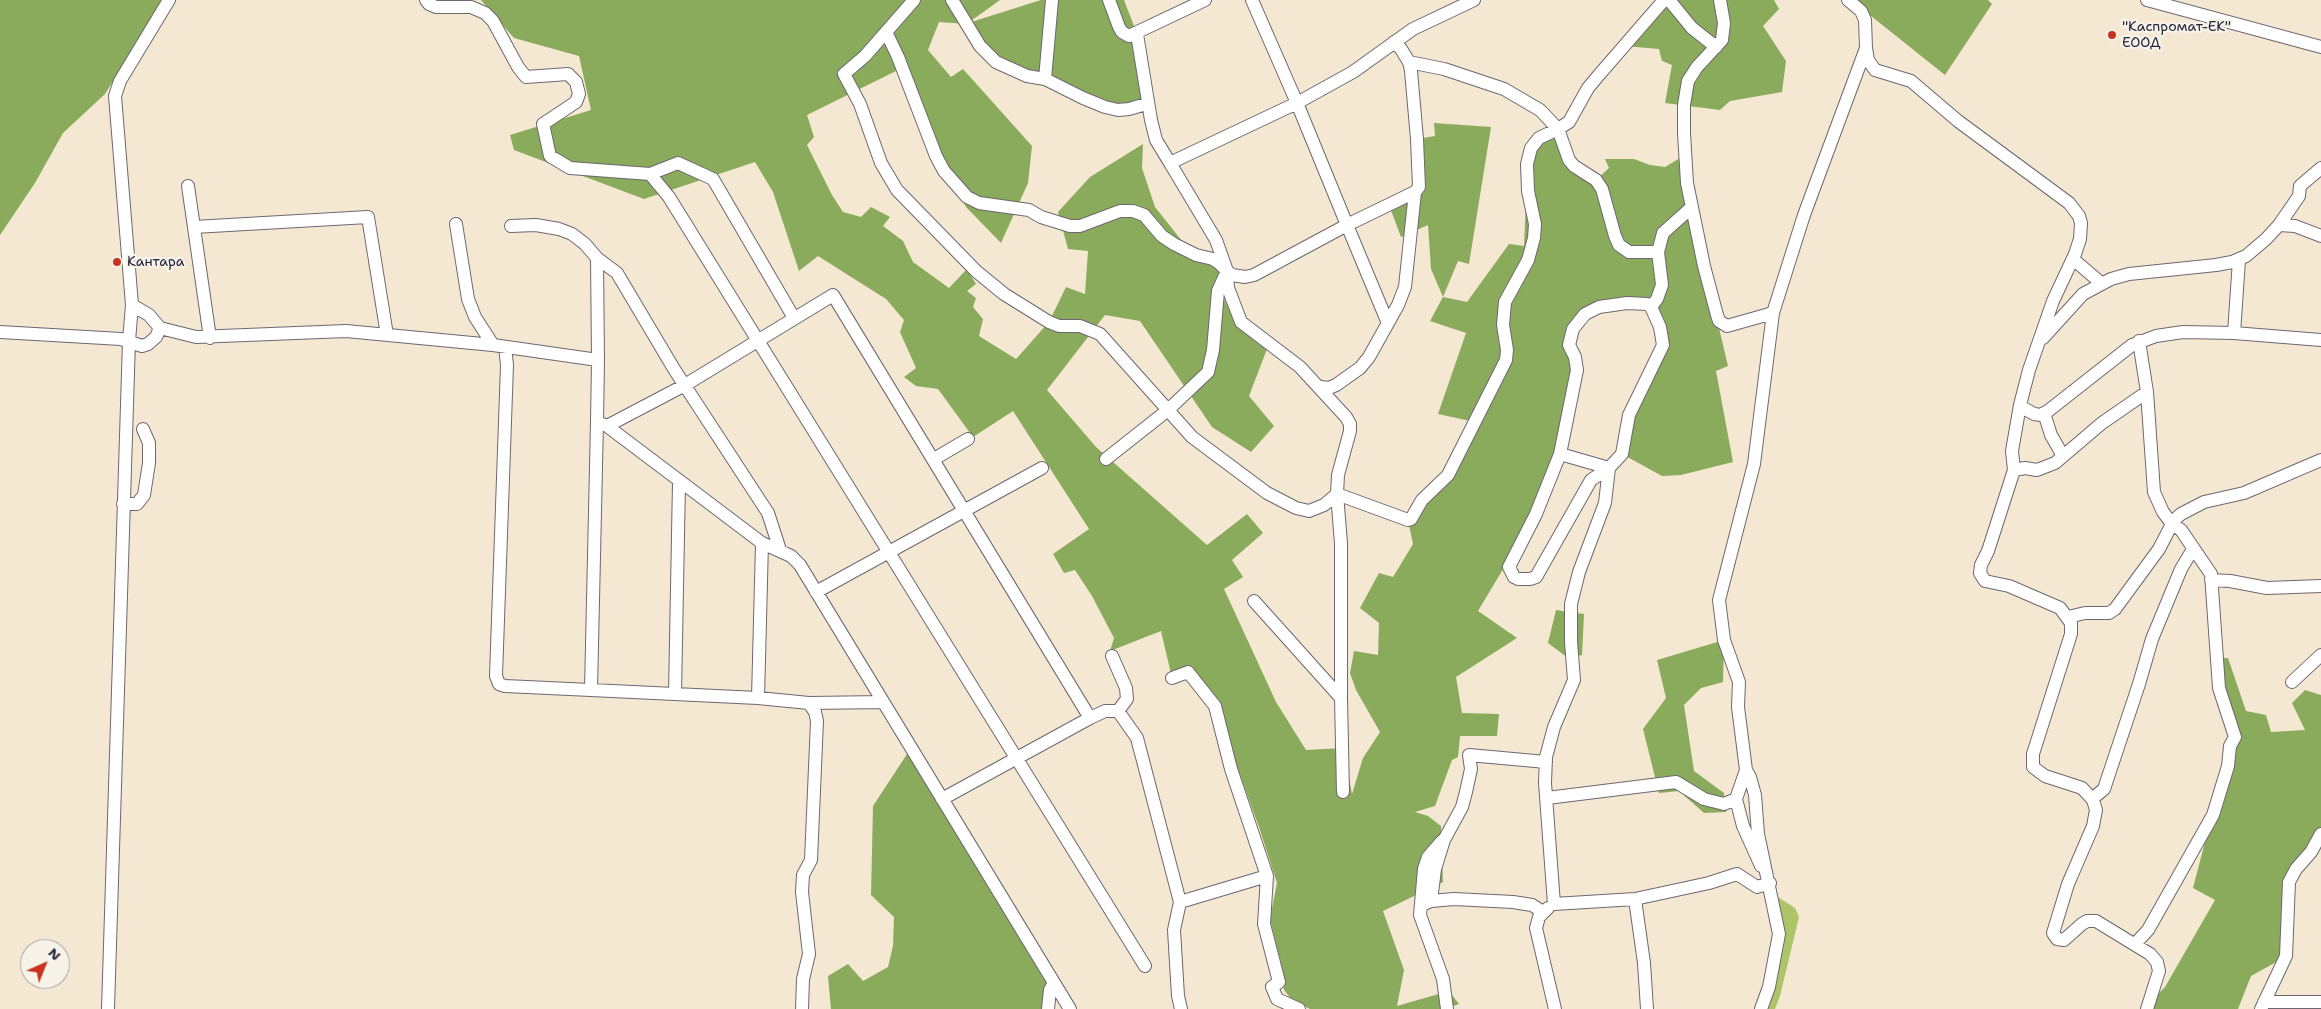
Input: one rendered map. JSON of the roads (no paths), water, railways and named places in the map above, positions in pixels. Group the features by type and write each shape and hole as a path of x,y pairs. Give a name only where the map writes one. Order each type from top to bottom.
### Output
{"street":[{"path":"108,1009 123,504 132,305 114,96 120,81 169,0"},
{"path":"426,0 429,4 436,7 471,7 485,13 493,21 518,67 526,77 568,74 576,82 579,94 576,102 543,124 550,156 570,168 650,174 678,163 713,179 794,318"},
{"path":"914,0 866,56 844,74 860,104 881,163 897,190 976,271 1004,294 1049,322 1059,326 1080,326 1100,334 1192,437 1240,474 1288,505 1309,511 1324,505 1337,494"},
{"path":"952,0 988,55 1010,69 1027,76 1046,79 1083,98 1118,110 1130,109 1146,104"},
{"path":"1046,79 1052,0"},
{"path":"1108,0 1110,9 1122,32 1129,36 1137,34 1205,0"},
{"path":"1252,0 1297,103 1387,322"},
{"path":"1170,163 1297,103 1353,72 1413,29 1474,0"},
{"path":"1337,494 1408,520 1411,519 1422,500 1448,475 1506,360 1507,350 1503,325 1504,302 1528,260 1534,238 1533,209 1526,176 1528,155 1539,138 1558,130 1569,122 1588,88 1664,0"},
{"path":"1669,0 1692,28 1716,48"},
{"path":"1720,0 1724,23 1722,40 1697,66 1688,82 1686,91 1684,133 1687,183 1704,266 1719,321 1727,326 1734,325 1773,313"},
{"path":"1848,0 1861,11 1865,20 1868,60 1875,70 1911,81 1958,121 2069,203 2079,216 2081,223 2080,239 2073,259 2053,301 2042,340 2029,370 2012,451 2014,470 1988,551 1981,565 1982,577 1988,582 2009,586 2060,608 2071,623 2071,634 2033,754 2033,767 2045,776 2076,785 2092,799 2096,810 2095,818 2068,884 2054,929 2054,937 2064,940 2082,924 2092,921 2101,923 2155,958 2159,967 2147,1009"},
{"path":"2147,0 2321,47"},
{"path":"886,32 898,57 936,156 950,178 967,198 979,203 1029,210 1041,217 1070,226 1080,226 1107,214 1133,211 1144,215 1162,236 1174,244 1196,255 1213,258 1227,271 1239,276 1254,275 1347,225 1415,192 1419,187 1420,174 1411,71 1409,62 1394,42"},
{"path":"1137,34 1143,61 1146,104 1156,140 1216,240 1227,271 1230,294 1241,322 1300,367 1321,387 1350,424 1350,431 1338,475 1337,494 1341,542 1343,792"},
{"path":"1761,1009 1769,987 1779,934 1769,878 1758,834 1755,795 1746,770 1738,708 1738,682 1724,640 1719,600 1754,464 1773,313 1804,216 1866,48"},
{"path":"1409,62 1444,69 1504,89 1540,110 1558,130 1569,160 1574,166 1596,180 1602,189 1618,244 1629,252 1658,252"},
{"path":"2042,340 2083,294 2101,283 2129,274 2216,265 2240,260 2259,246 2299,196 2300,186 2321,168"},
{"path":"650,174 690,228 1145,966"},
{"path":"188,186 210,338"},
{"path":"1321,387 1329,388 1336,385 1360,368 1369,357 1398,305 1405,287 1415,192"},
{"path":"1651,307 1657,299 1662,285 1658,252 1663,233 1692,207"},
{"path":"194,227 368,217 387,335"},
{"path":"456,224 468,299 474,317 499,346 507,365 496,676 499,684 505,686 758,698 809,703 883,702"},
{"path":"2278,224 2295,226 2321,236"},
{"path":"511,226 536,225 559,229 578,239 597,258 617,273 685,385 768,513 780,550"},
{"path":"591,690 602,424 598,360 597,258"},
{"path":"2073,259 2101,283"},
{"path":"2234,333 2240,260"},
{"path":"1106,459 1168,410 1208,372 1213,350 1218,291 1227,271"},
{"path":"602,424 685,385 833,296 1090,718"},
{"path":"1627,303 1647,304 1651,307 1660,327 1663,345 1629,415 1622,454 1609,468 1591,480 1541,571 1530,579 1518,579 1514,577 1509,567 1536,514 1560,454 1577,370 1575,357 1569,345 1573,329 1585,314 1599,307 1627,303"},
{"path":"132,305 149,315 160,328 181,334 210,338 282,332 346,331 499,346 598,360"},
{"path":"0,332 129,341 142,346 148,344 156,337 160,328"},
{"path":"2020,406 2034,414 2044,413 2139,341 2167,333 2234,333 2321,340"},
{"path":"2135,944 2148,930 2213,815 2228,766 2230,746 2235,737 2219,688 2211,574 2181,530 2172,524 2159,504 2154,492 2147,392 2139,341"},
{"path":"2014,470 2042,468 2055,463 2102,423 2147,392"},
{"path":"2044,413 2046,424 2063,456"},
{"path":"602,424 762,543 791,556 800,565 1070,1009"},
{"path":"123,504 138,504 144,495 149,463 149,443 143,429"},
{"path":"934,459 968,439"},
{"path":"1560,454 1609,468"},
{"path":"2068,617 2085,613 2109,613 2114,609 2159,550 2172,524 2181,514 2204,502 2244,493 2321,460"},
{"path":"816,592 965,512 1042,468"},
{"path":"1554,904 1546,762 1554,727 1574,680 1570,642 1571,604 1579,572 1604,503 1609,468"},
{"path":"675,694 679,482"},
{"path":"758,698 762,543"},
{"path":"2092,799 2104,789 2140,684 2152,639 2181,569 2193,550"},
{"path":"2211,580 2230,581 2267,588 2321,586"},
{"path":"1254,601 1341,698"},
{"path":"2292,682 2321,655"},
{"path":"1112,656 1126,688 1127,699 1118,711"},
{"path":"1172,678 1188,672 1215,706 1231,769 1266,876 1264,924 1279,982 1272,986 1276,999 1299,1009"},
{"path":"802,1009 803,979 809,954 802,892 803,875 811,860 817,721 815,712 809,703"},
{"path":"942,799 1017,760 1090,718 1105,711 1118,711"},
{"path":"1118,711 1137,738 1180,902 1174,930 1178,996 1181,1009"},
{"path":"1431,902 1435,869 1444,840 1462,807 1466,792 1471,768 1468,755 1546,762"},
{"path":"1746,770 1736,799 1743,826 1752,849 1769,878"},
{"path":"1547,798 1670,781 1681,783 1704,799 1716,803 1724,804 1736,799"},
{"path":"2262,1005 2282,968 2286,956 2289,882 2296,869 2311,852 2321,834"},
{"path":"1444,840 1428,857 1424,869 1420,915 1443,979 1447,1009"},
{"path":"1555,1009 1536,928 1543,912 1554,904 1635,899 1709,883 1737,874 1756,887 1761,887 1769,878"},
{"path":"1180,902 1266,876"},
{"path":"1420,915 1422,906 1431,902 1454,899 1513,902 1532,905 1543,912"},
{"path":"1635,899 1644,963 1647,1009"},
{"path":"1048,1009 1050,990 1054,983"},
{"path":"2262,1005 2321,1002"}],"place":[{"name":"\"Каспромат-ЕК\" ЕООД","path":"2112,35"},
{"name":"Кантара","path":"117,262"}]}
